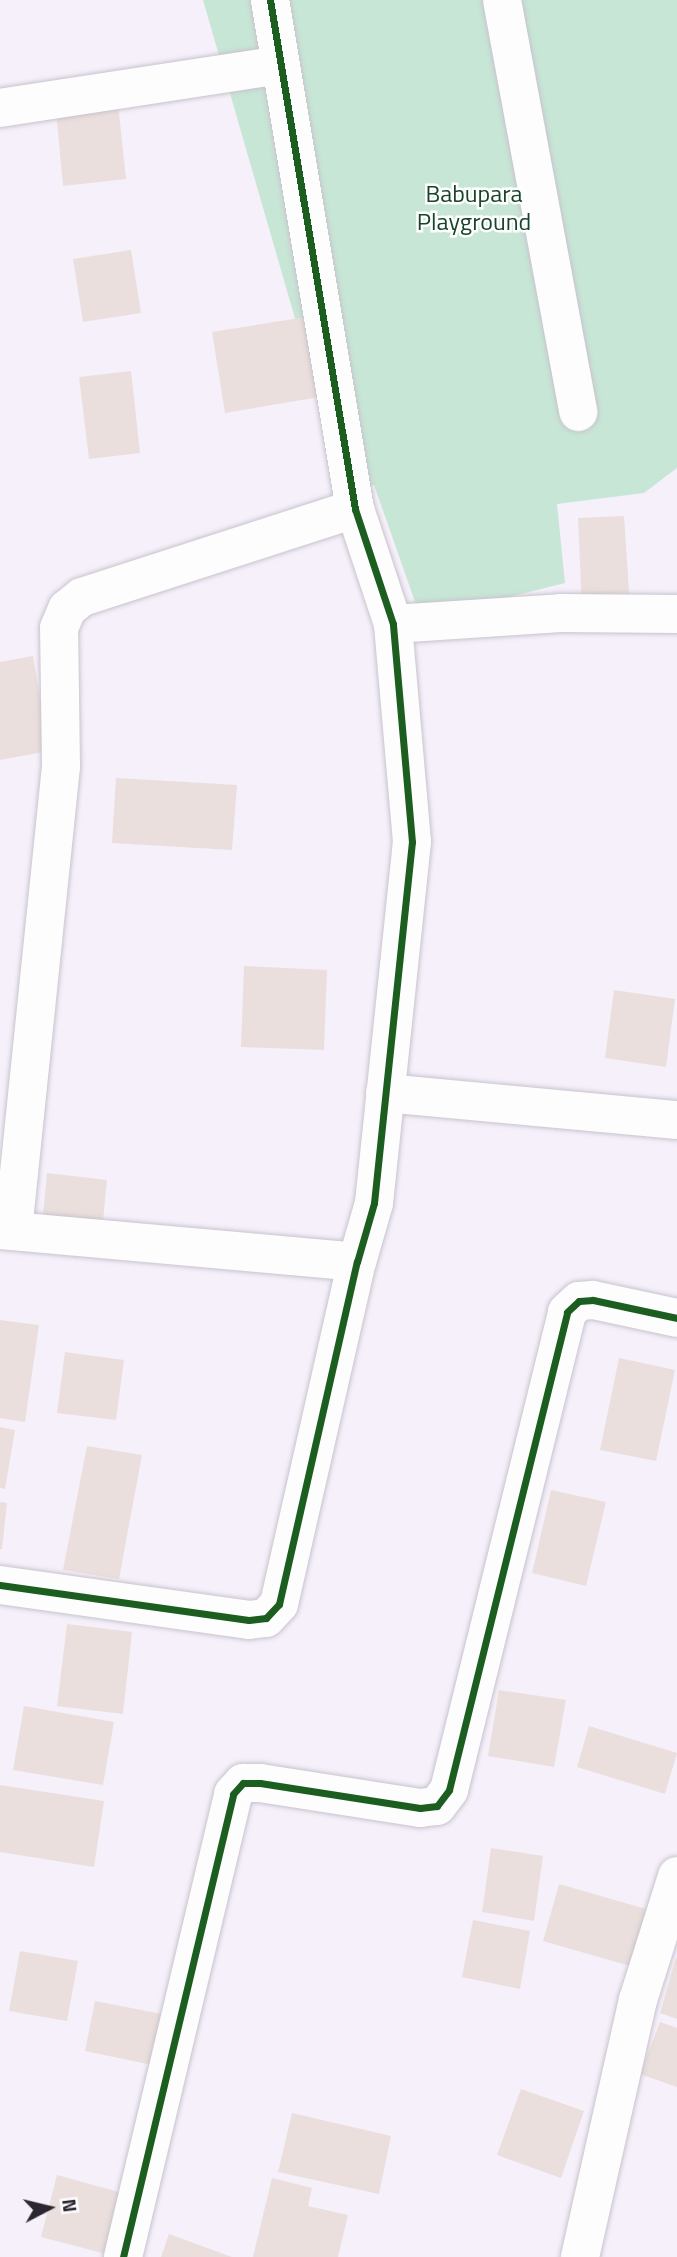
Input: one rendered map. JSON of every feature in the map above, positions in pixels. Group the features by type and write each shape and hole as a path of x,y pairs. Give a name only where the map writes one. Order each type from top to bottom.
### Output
{"street":[{"path":"0,1585 249,1620 267,1618 279,1604 357,1262 374,1203 412,842 393,624 355,509 270,0"},
{"path":"502,0 578,411"},
{"path":"0,108 280,65"},
{"path":"355,509 82,597 66,609 59,628 61,766 7,1231 357,1262"},
{"path":"393,624 561,613 677,614"},
{"path":"385,1093 677,1120"},
{"path":"123,2257 233,1794 243,1783 260,1783 419,1808 437,1806 449,1790 567,1312 579,1301 593,1300 677,1318"},
{"path":"580,2257 638,2000 677,1876"}],"green space":[{"name":"Babupara Playground","path":"203,0 677,0 677,468 644,493 557,504 565,583 421,619 374,485 344,488"}],"building":[{"path":"118,104 126,179 63,186 56,110"},
{"path":"131,250 141,313 83,322 73,259"},
{"path":"306,317 320,397 225,413 212,332"},
{"path":"131,371 140,453 89,459 79,377"},
{"path":"624,516 630,606 582,609 578,518"},
{"path":"33,656 49,751 0,760 0,662"},
{"path":"116,778 237,785 232,850 112,843"},
{"path":"244,966 327,970 324,1050 241,1047"},
{"path":"614,990 675,999 666,1067 605,1058"},
{"path":"47,1173 107,1180 102,1231 42,1224"},
{"path":"0,1320 39,1325 25,1422 0,1418"},
{"path":"65,1352 124,1360 116,1420 57,1413"},
{"path":"619,1358 675,1370 656,1461 600,1450"},
{"path":"0,1427 15,1430 5,1489 0,1488"},
{"path":"87,1446 142,1455 119,1579 63,1570"},
{"path":"551,1490 606,1502 586,1586 532,1573"},
{"path":"0,1502 7,1503 2,1549 0,1549"},
{"path":"67,1624 132,1632 123,1714 57,1706"},
{"path":"499,1690 566,1700 554,1767 488,1756"},
{"path":"24,1706 114,1722 103,1785 13,1770"},
{"path":"589,1726 677,1753 665,1794 577,1767"},
{"path":"0,1785 104,1801 94,1867 0,1852"},
{"path":"491,1848 543,1856 534,1921 482,1912"},
{"path":"559,1884 653,1911 637,1968 543,1941"},
{"path":"473,1920 530,1931 520,1989 462,1977"},
{"path":"20,1951 78,1961 67,2021 9,2011"},
{"path":"677,1958 677,2019 660,2013"},
{"path":"95,2001 172,2016 162,2067 85,2051"},
{"path":"660,2022 677,2028 677,2087 640,2074"},
{"path":"521,2089 584,2111 561,2178 497,2155"},
{"path":"292,2113 391,2136 379,2194 278,2172"},
{"path":"57,2175 126,2194 110,2255 41,2237"},
{"path":"272,2178 312,2188 308,2206 348,2215 338,2257 253,2257"},
{"path":"169,2234 232,2257 161,2257"}],"cycle path":[{"path":"0,1585 249,1620 266,1618 279,1604 357,1262 374,1203 412,842 393,624 355,509 270,0"},
{"path":"123,2257 233,1794 243,1783 260,1783 420,1808 437,1806 449,1790 567,1312 579,1301 593,1300 677,1318"}]}
